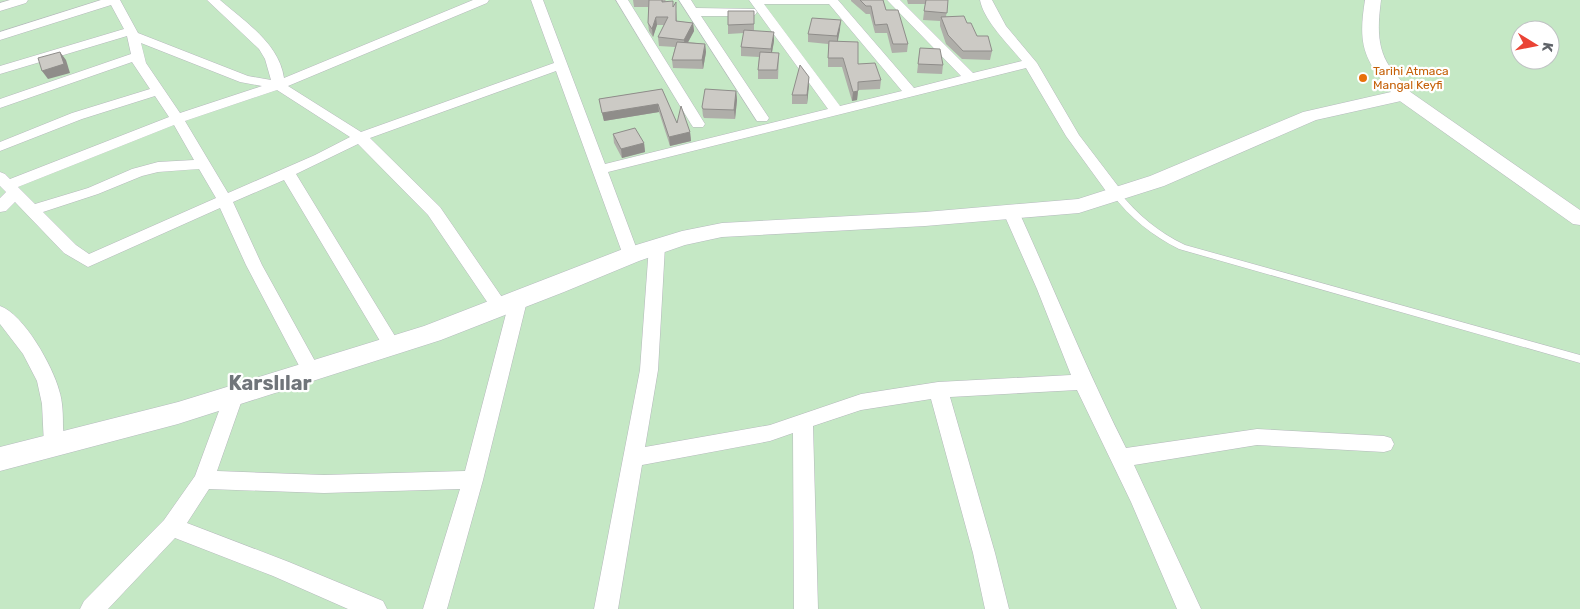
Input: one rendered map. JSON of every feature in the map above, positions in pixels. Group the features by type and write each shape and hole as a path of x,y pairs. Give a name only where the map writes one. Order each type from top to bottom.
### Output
{"main road":[{"path":"0,459 178,414 312,372 392,346 509,304 631,255 682,238 722,230 814,226 1079,206 1157,181 1310,116 1404,95 1381,69 1371,46 1369,27 1373,0"}],"street":[{"path":"0,6 22,0"},
{"path":"213,0 269,52 278,72 278,85"},
{"path":"0,207 8,184 177,119 278,85 484,0"},
{"path":"537,0 631,255"},
{"path":"622,0 698,124"},
{"path":"685,0 762,118"},
{"path":"693,12 759,4 832,0 911,93"},
{"path":"893,0 969,77"},
{"path":"986,0 986,5 1001,28 1030,63 1073,136 1116,194"},
{"path":"0,36 109,1 132,33 139,63 177,119 225,201 254,265 312,372"},
{"path":"759,4 836,110"},
{"path":"0,70 132,33 245,79 278,85 360,137 434,211 509,304 473,480 435,609"},
{"path":"0,104 137,56"},
{"path":"599,170 1030,63"},
{"path":"8,184 70,249 88,261 225,201 360,137 560,65"},
{"path":"0,147 78,116 158,91"},
{"path":"1404,95 1580,219"},
{"path":"33,210 93,191 136,172 158,167 204,164"},
{"path":"288,172 392,346"},
{"path":"1011,212 1046,289 1083,382 1189,609"},
{"path":"606,609 649,370 657,246"},
{"path":"0,312 36,358 50,390 54,445"},
{"path":"633,458 714,445 770,433 861,402 938,390 1083,382"},
{"path":"938,390 984,553 997,609"},
{"path":"92,609 172,527 204,480 233,396"},
{"path":"803,422 806,609"},
{"path":"1120,458 1257,437 1384,444"},
{"path":"204,480 324,484 473,480"},
{"path":"172,527 281,569 375,609"}],"lane":[{"path":"1116,194 1142,224 1182,247 1580,358"}],"green space":[{"path":"0,0 1580,0 1580,609 0,609"}],"building":[{"path":"649,0 673,1 673,7 676,2 676,21 693,23 684,40 658,37 668,17 656,17 652,29 648,23"},
{"path":"860,0 883,0 886,10 898,10 908,44 893,44 887,24 875,25 871,6 866,6"},
{"path":"926,0 948,0 947,13 924,11"},
{"path":"728,11 754,11 754,24 728,25"},
{"path":"964,16 967,23 971,23 977,36 988,36 992,51 963,51 948,35 941,17"},
{"path":"812,18 841,20 837,36 808,34"},
{"path":"744,30 774,32 771,49 741,47"},
{"path":"829,41 858,42 858,64 875,63 881,80 858,82 858,91 853,92 843,58 828,58"},
{"path":"677,42 705,44 702,60 672,60"},
{"path":"920,48 940,49 943,65 918,64"},
{"path":"60,52 64,64 42,71 38,58"},
{"path":"760,52 779,53 777,70 758,70"},
{"path":"800,65 809,77 807,95 792,95"},
{"path":"662,89 677,123 681,106 690,132 669,137 658,104 602,113 599,99"},
{"path":"705,89 736,91 734,110 703,109"},
{"path":"635,128 644,143 621,149 613,134"}],"place":[{"name":"Tarihi Atmaca Mangal Keyfi","path":"1363,78"}],"district":[{"name":"Karslılar","path":"270,383"}]}
